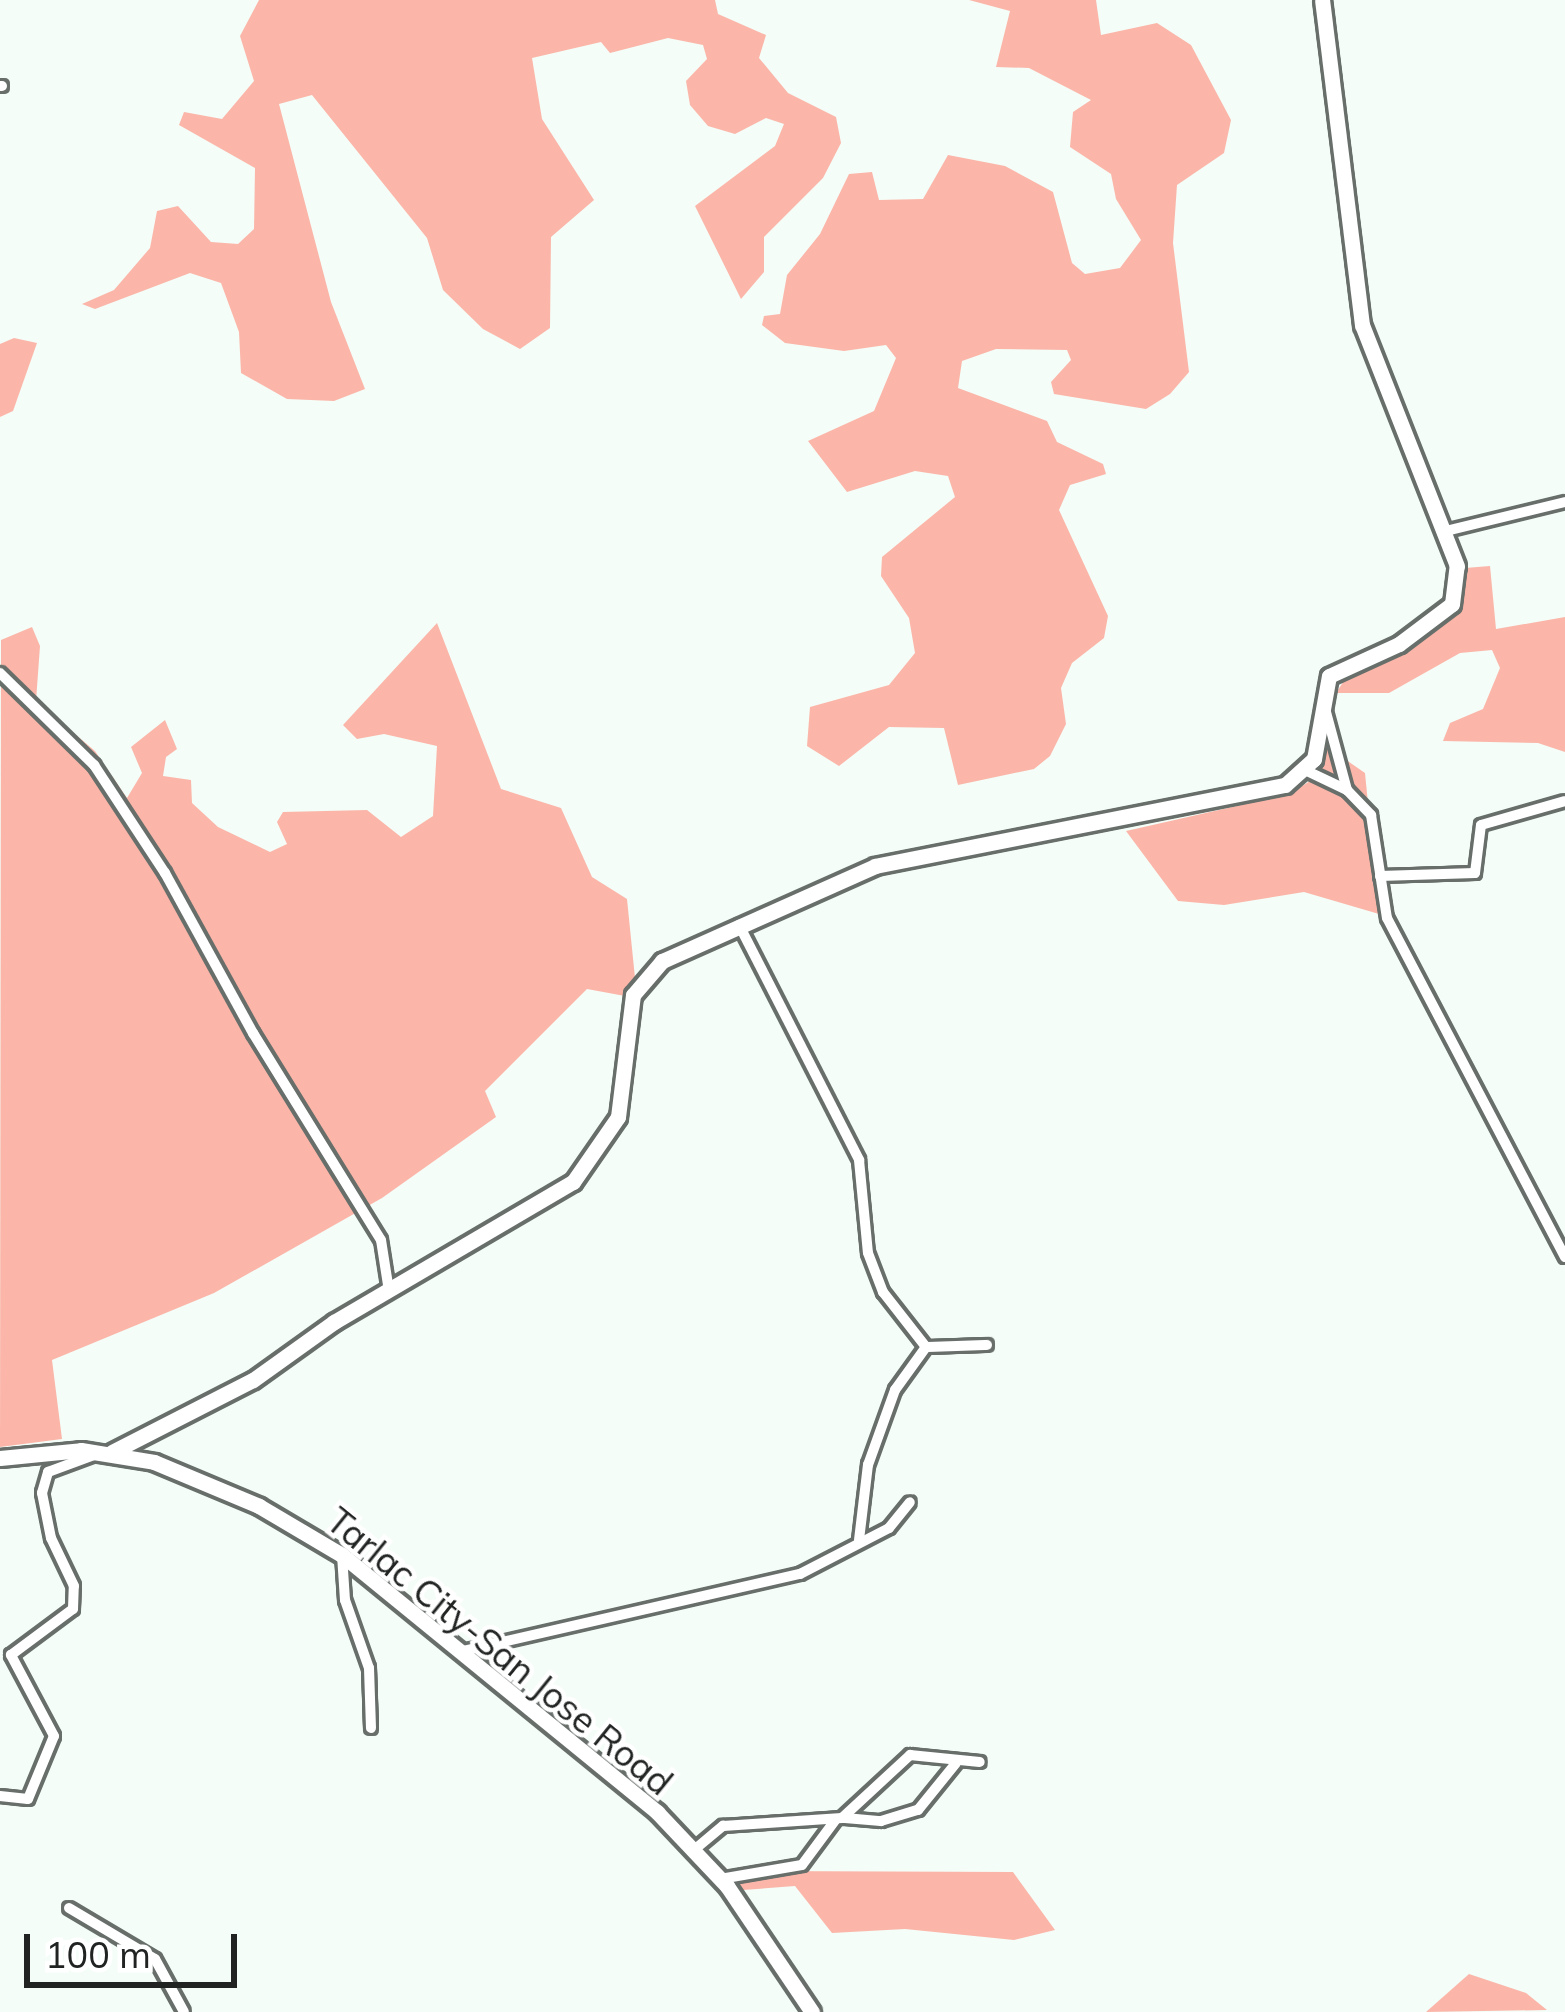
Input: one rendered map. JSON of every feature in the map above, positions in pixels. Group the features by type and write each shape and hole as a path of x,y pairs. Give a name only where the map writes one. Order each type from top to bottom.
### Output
{"street":[{"path":"0,1796 28,1799 54,1736 11,1655 74,1609 74,1586 51,1538 42,1493 48,1472 108,1452 253,1380 584,1171 618,1117 638,986 662,961 875,866 1286,785 1307,771 1322,696 1337,668 1399,644 1452,604 1457,566 1362,325 1322,0"},
{"path":"1442,532 1565,502"},
{"path":"0,673 94,765 165,873 387,1250 389,1291"},
{"path":"1322,696 1347,790"},
{"path":"1307,771 1347,790 1371,815 1387,918 1453,1057 1516,1156 1565,1257"},
{"path":"1380,876 1475,873 1480,825 1565,801"},
{"path":"739,925 859,1160 868,1253 883,1292 926,1347"},
{"path":"926,1347 987,1345"},
{"path":"859,1540 868,1465 895,1390 926,1347"},
{"name":"Tarlac City-San Jose Road","path":"0,1458 108,1452 217,1486 342,1555 463,1651 694,1850 720,1879 812,2012"},
{"path":"463,1651 675,1597 752,1588 800,1574 890,1528 910,1502"},
{"path":"342,1555 345,1600 369,1668 371,1728"},
{"path":"720,1879 802,1864 839,1819 910,1755 980,1762"},
{"path":"694,1850 730,1825 881,1821 919,1810 956,1763"},
{"path":"69,1908 155,1959 184,2012"}],"shaded area":[{"path":"259,0 715,0 718,14 766,35 759,58 788,93 836,117 841,143 823,178 764,237 764,272 741,299 695,206 775,146 784,124 766,118 735,134 708,126 690,105 686,81 707,59 703,45 668,38 610,53 601,42 532,58 542,119 594,200 551,237 550,328 520,349 483,329 443,290 427,238 312,95 279,104 331,302 365,389 334,401 287,399 241,373 239,332 221,283 190,273 95,309 82,304 114,290 150,248 157,211 178,206 211,242 238,244 254,229 255,168 179,125 184,112 222,119 254,81 240,36"},
{"path":"969,0 1096,0 1101,35 1157,23 1191,45 1231,120 1224,153 1177,185 1173,243 1189,372 1170,394 1146,409 1054,394 1051,382 1071,360 1067,350 996,349 962,361 958,388 1047,421 1057,442 1103,464 1106,474 1070,485 1059,510 1108,616 1104,638 1072,663 1061,688 1066,724 1050,756 1034,769 958,785 944,728 889,727 839,766 807,746 810,707 889,685 915,653 909,618 881,576 882,557 955,497 948,476 915,471 847,492 808,441 874,411 896,358 886,345 844,351 785,343 762,325 764,316 780,314 787,275 820,234 849,174 872,172 879,200 923,199 948,155 1005,166 1053,192 1072,263 1085,274 1120,268 1141,240 1116,199 1111,174 1070,147 1073,112 1091,100 1029,68 996,67 1010,11"},
{"path":"14,338 37,343 13,411 0,417 0,344"},
{"path":"1490,566 1496,629 1565,617 1565,752 1538,743 1443,741 1450,723 1483,709 1500,668 1492,650 1460,653 1389,693 1336,693 1347,676 1451,619 1463,598 1465,568"},
{"path":"437,623 501,789 561,808 592,877 627,899 635,978 625,996 587,989 485,1091 496,1117 382,1198 214,1293 52,1360 62,1439 0,1447 1,640 32,627 40,646 36,701 95,751 127,798 142,773 131,747 165,720 177,749 166,757 163,776 191,780 192,803 218,827 270,852 287,844 277,822 283,812 367,810 401,837 433,816 437,746 384,734 357,739 343,725"},
{"path":"1326,746 1365,773 1379,914 1304,892 1224,905 1178,901 1126,831 1290,794 1313,779"},
{"path":"729,1871 1013,1872 1055,1930 1014,1940 905,1929 832,1933 795,1886 743,1890"},
{"path":"1469,1974 1526,1993 1547,2010 1426,2012"}]}
